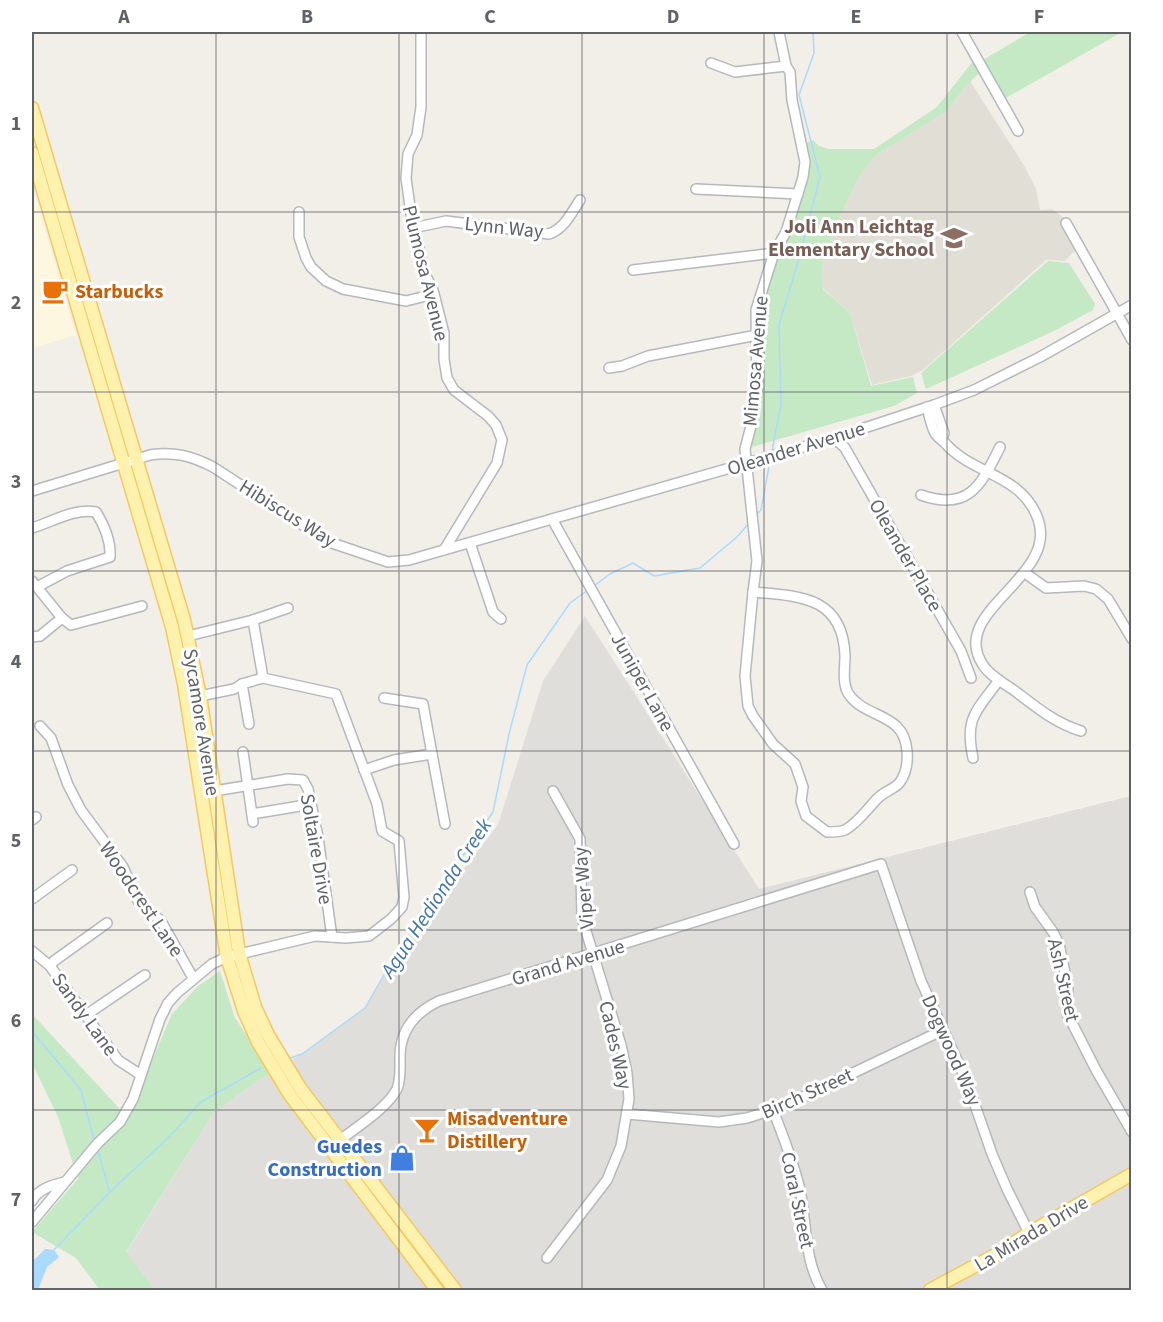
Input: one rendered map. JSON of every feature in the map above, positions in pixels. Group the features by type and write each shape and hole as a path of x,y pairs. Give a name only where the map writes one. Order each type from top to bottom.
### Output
{"main road":[{"name":"Sycamore Avenue","path":"32,108 170,620 244,1011 258,1042 290,1095 335,1143 455,1290"},
{"name":"Sycamore Avenue","path":"32,153 129,461 188,636 214,791 233,955"},
{"name":"Sycamore Avenue","path":"335,1143 437,1290"},
{"name":"La Mirada Drive","path":"930,1290 999,1253 1131,1174"}],"street":[{"name":"Plumosa Avenue","path":"421,32 421,106 417,135 408,154 406,178 414,228 422,268 434,294 444,333 447,378 454,390 496,425 502,441 497,463 444,550"},
{"name":"Mimosa Avenue","path":"753,592 803,598 821,606 834,617 843,637 848,692 854,700 894,723 906,741 908,759 900,782 882,794 853,824 842,831 827,832 806,816 801,801 802,787 795,764 773,744 753,716 748,706 745,676 753,592 756,561 745,449 753,418 757,388 756,310 774,253 786,232 803,177 804,155 792,99 790,72 786,66 779,32"},
{"path":"962,32 1018,131"},
{"path":"711,63 735,72 786,66"},
{"path":"696,189 798,194"},
{"name":"Lynn Way","path":"414,228 446,221 549,234 565,224 580,200"},
{"path":"299,212 299,237 306,258 311,267 326,281 343,290 406,301 434,294"},
{"path":"1066,223 1131,340"},
{"path":"633,270 774,253"},
{"name":"Oleander Avenue","path":"444,550 831,439 931,406 974,390 1040,357 1131,305"},
{"path":"609,368 622,366 648,356 757,335"},
{"path":"931,406 936,435 952,452 1022,492 1039,521 1038,547 1025,573 986,615 978,631 977,653 984,667 999,680 1063,726 1081,731"},
{"name":"Oleander Place","path":"831,439 845,448 961,651 971,678"},
{"path":"921,495 936,501 960,500 978,488 1000,447"},
{"name":"Hibiscus Way","path":"32,491 129,461 162,453 181,454 213,467 329,542 388,562 413,559 444,550"},
{"path":"32,528 87,510 96,512 105,532 110,557 34,584 71,626 142,606"},
{"name":"Juniper Lane","path":"552,519 734,844"},
{"path":"470,543 493,612 501,619"},
{"path":"1025,573 1046,588 1084,586 1096,590 1108,599 1131,639"},
{"path":"188,636 254,620 288,608"},
{"path":"32,637 40,636 62,618"},
{"path":"254,620 263,678"},
{"path":"32,1222 97,1144 120,1122 133,1099 160,1019 168,1003 193,978 212,963 233,955 298,939 315,936 369,936 402,907 404,897 399,841 382,831 377,804 336,694 263,678 242,684 234,689 199,693"},
{"path":"973,758 969,738 971,721 999,680"},
{"path":"242,684 249,724"},
{"path":"384,698 423,704 445,824"},
{"name":"Woodcrest Lane","path":"40,726 51,738 68,785 81,810 123,867 138,902 160,921 193,978"},
{"path":"243,752 252,818 300,806"},
{"path":"364,770 394,760 432,754"},
{"name":"Soltaire Drive","path":"214,791 288,779 303,780 308,789 318,837 332,937"},
{"name":"Viper Way","path":"552,791 580,839 582,918 592,954"},
{"name":"Grand Avenue","path":"335,1143 377,1111 397,1089 403,1034 408,1024 439,1001 881,864"},
{"name":"Dogwood Way","path":"881,864 921,981 967,1082 992,1154 1029,1233"},
{"path":"32,899 72,870"},
{"name":"Ash Street","path":"1030,892 1035,907 1053,932 1059,945 1068,987 1067,1012 1096,1070 1131,1131"},
{"path":"50,966 107,924"},
{"name":"Sandy Lane","path":"32,951 50,966 118,1060 141,1075"},
{"name":"Cades Way","path":"547,1258 607,1180 621,1146 627,1114 629,1099 627,1073 621,1045 592,954"},
{"path":"86,1015 145,975"},
{"name":"Birch Street","path":"627,1114 719,1122 747,1118 773,1110 942,1030"},
{"name":"Coral Street","path":"773,1110 795,1170 800,1192 804,1235 822,1290"},
{"path":"32,1201 35,1195 50,1186 65,1182"}],"shaded area":[{"name":"Joli Ann Leichtag Elementary School","path":"970,81 1025,167 1036,189 1040,210 1052,209 1068,221 1081,244 1065,261 1046,260 923,370 911,376 872,385 850,313 823,288 822,266 833,232 858,178 876,155 947,111"},
{"path":"32,186 76,335 32,348"},
{"path":"585,616 759,889 1131,796 1131,1290 155,1290 126,1253 214,1112 271,1072 302,1054 365,1008 396,954 498,825 543,681"}],"green space":[{"path":"1030,32 1122,32 1004,99 983,60"},
{"path":"974,60 979,73 947,111 876,155 858,178 833,232 822,266 823,289 850,313 871,386 913,377 917,393 894,406 745,449 753,418 756,310 803,177 806,143 813,140 819,146 828,149 874,149 937,107"},
{"path":"1048,261 1069,263 1095,304 1093,310 1056,330 926,389 921,373"},
{"path":"220,971 235,1018 271,1072 214,1112 126,1252 155,1290 100,1290 76,1258 32,1232 78,1179 58,1117 32,1063 32,1014 119,1108 125,1124 172,1014 198,986"}],"water":[{"path":"45,1249 54,1250 59,1257 47,1267 38,1290 32,1290 32,1262"}],"waterway":[{"name":"Agua Hedionda Creek","path":"772,451 781,404 779,325 820,177 799,95 814,53 813,32"},
{"name":"Agua Hedionda Creek","path":"757,514 761,510 770,461"},
{"name":"Agua Hedionda Creek","path":"594,586 610,574 633,563 654,576 700,568 737,537 750,522"},
{"name":"Agua Hedionda Creek","path":"290,1058 302,1054 365,1008 396,954 493,812 509,734 527,665 570,603 588,590"},
{"path":"32,1031 81,1090 94,1140"},
{"name":"Agua Hedionda Creek","path":"54,1250 110,1192 170,1136 201,1102 261,1068"},
{"path":"98,1151 109,1190"}],"place":[{"name":"Joli Ann Leichtag Elementary School","path":"954,238"},
{"name":"Starbucks","path":"55,291"},
{"name":"Misadventure Distillery","path":"427,1130"},
{"name":"Guedes Construction","path":"402,1158"}]}
